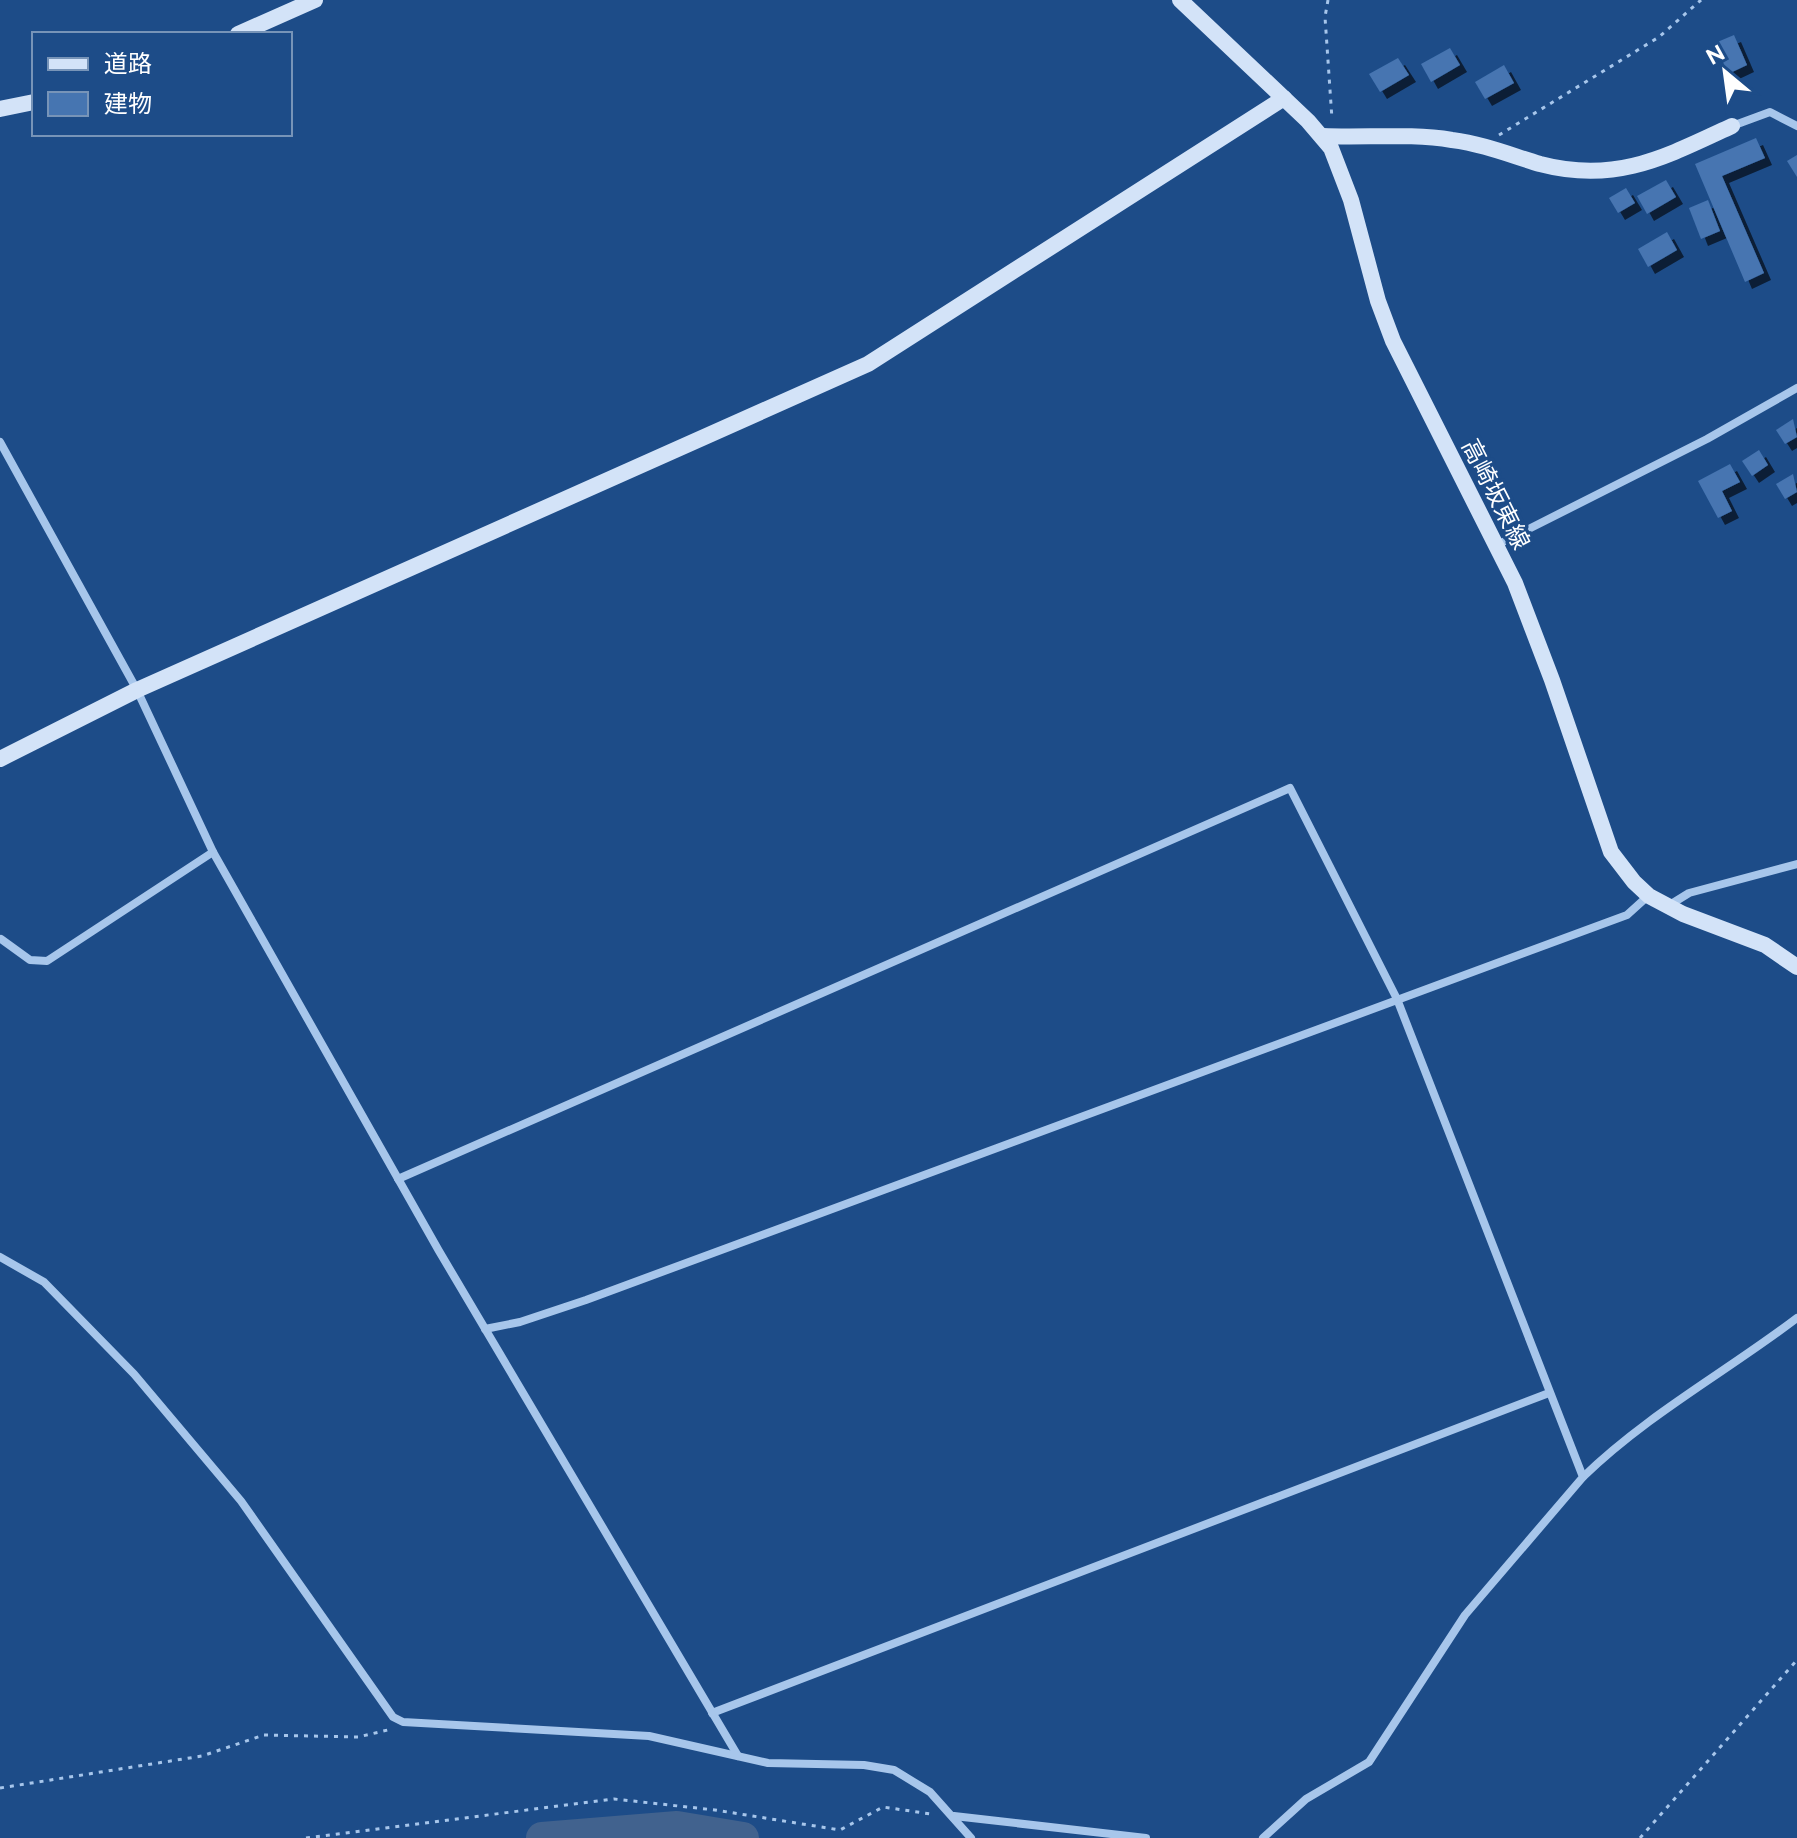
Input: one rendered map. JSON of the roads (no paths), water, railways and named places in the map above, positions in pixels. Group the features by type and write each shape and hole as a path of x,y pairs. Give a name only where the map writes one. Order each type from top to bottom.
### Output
{"street":[{"path":"243,32 315,0"},
{"name":"高崎坂東線","path":"1180,0 1323,136 1346,184 1393,341 1496,546 1547,666 1602,832 1621,866 1649,896 1667,907 1765,945 1797,967"},
{"path":"0,759 137,690 846,375 1284,98"},
{"path":"0,109 32,102"},
{"path":"1323,136 1446,139 1484,144 1540,164 1609,172 1651,163 1770,112 1797,126"},
{"path":"1496,546 1707,439 1797,388"},
{"path":"0,442 137,690 213,852 485,1329 738,1756"},
{"path":"398,1179 1290,788 1397,999 1583,1477"},
{"path":"0,930 0,940 30,960 47,961 213,852"},
{"path":"1667,907 1689,893 1797,864"},
{"path":"485,1329 520,1322 586,1300 1627,915 1649,896"},
{"path":"0,1257 44,1282 134,1374 241,1501 356,1660 382,1705 403,1722 649,1736 768,1763 864,1765 894,1770 930,1792 971,1838"},
{"path":"1263,1838 1306,1799 1369,1762 1465,1615 1583,1477 1641,1425 1741,1361 1797,1318"},
{"path":"712,1713 1549,1393"},
{"path":"953,1816 1146,1838"}],"waterway":[{"path":"542,1838 677,1827 743,1838"}]}
